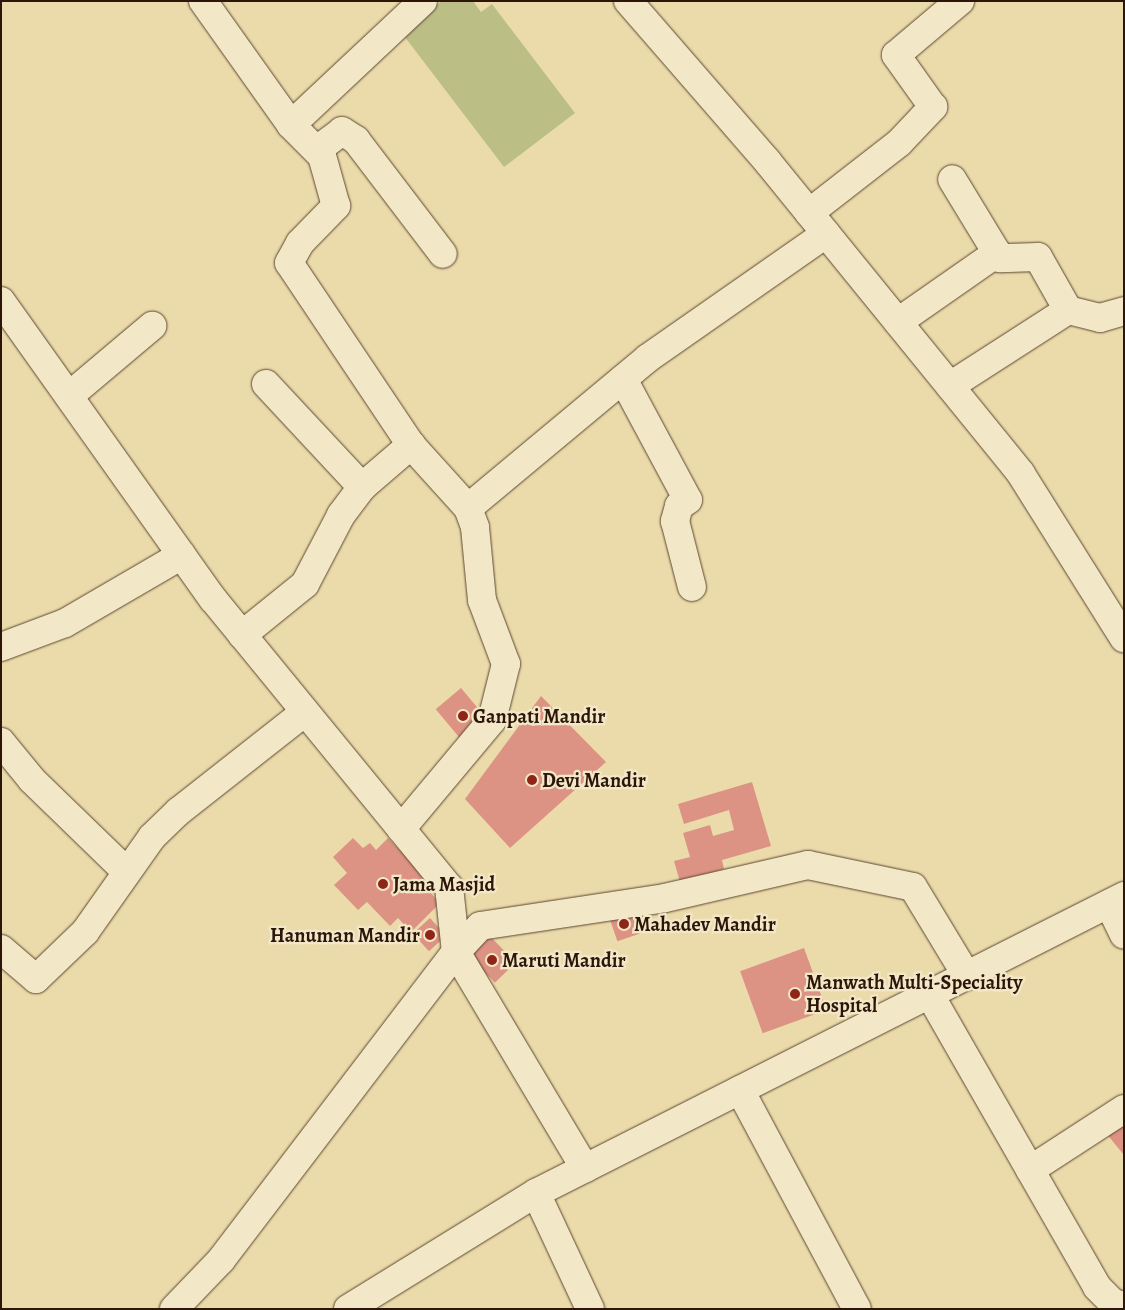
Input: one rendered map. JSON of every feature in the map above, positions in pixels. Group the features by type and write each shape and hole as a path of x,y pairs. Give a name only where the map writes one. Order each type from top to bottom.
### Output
{"street":[{"path":"203,1 291,125 322,156 336,206 300,244 289,263 412,445 468,508 475,527 482,600 506,664 502,692 492,720 400,829"},
{"path":"291,125 423,1"},
{"path":"628,1 826,234 1021,474 1124,638"},
{"path":"809,214 899,143 933,107 896,55 960,1"},
{"path":"317,150 342,131 356,140 443,254"},
{"path":"952,179 1000,258 1038,257 1068,310 1100,318 1124,311"},
{"path":"468,508 623,379 826,234"},
{"path":"898,322 997,253"},
{"path":"1,300 182,555 242,635 449,887 456,952 585,1168"},
{"path":"950,386 1068,310"},
{"path":"69,396 152,326"},
{"path":"623,379 688,500 679,506 675,522 692,587"},
{"path":"266,384 362,487"},
{"path":"242,635 305,584 341,515 362,487 412,445"},
{"path":"1,648 65,623 182,555"},
{"path":"1,949 36,979 85,932 152,837 179,811 305,712"},
{"path":"1,742 39,787 127,872"},
{"path":"174,1309 221,1260 456,952 480,926 665,898 808,865 913,887 967,976"},
{"path":"348,1309 536,1192 1116,900 1124,935"},
{"path":"930,995 1097,1287 1113,1303 1124,1306"},
{"path":"740,1090 857,1309"},
{"path":"1030,1170 1124,1109"},
{"path":"536,1192 590,1309"}],"green space":[{"path":"442,1 473,1 481,12 492,4 575,113 504,167 401,32"}],"building":[{"name":"Ganpati Mandir","path":"461,688 489,721 463,742 436,709"},
{"name":"Devi Mandir","path":"541,696 606,762 510,848 465,799"},
{"path":"752,782 771,846 722,860 724,869 680,882 674,861 690,857 683,833 710,825 713,836 734,830 729,810 684,824 678,804"},
{"name":"Jama Masjid","path":"353,838 363,848 370,843 376,850 388,838 431,883 426,888 440,903 411,932 398,918 390,926 367,902 358,910 334,885 347,873 333,857"},
{"name":"Mahadev Mandir","path":"631,907 640,933 617,941 608,915"},
{"name":"Hanuman Mandir","path":"430,918 446,936 429,951 413,933"},
{"name":"Maruti Mandir","path":"490,936 516,963 495,983 469,956"},
{"path":"804,948 827,1010 763,1033 740,971"},
{"path":"1124,1117 1124,1155 1105,1132"}],"place":[{"name":"Ganpati Mandir","path":"463,716"},
{"name":"Devi Mandir","path":"532,780"},
{"name":"Jama Masjid","path":"383,884"},
{"name":"Mahadev Mandir","path":"624,924"},
{"name":"Hanuman Mandir","path":"430,935"},
{"name":"Maruti Mandir","path":"492,960"},
{"name":"Manwath Multi-Speciality Hospital","path":"795,994"}]}
